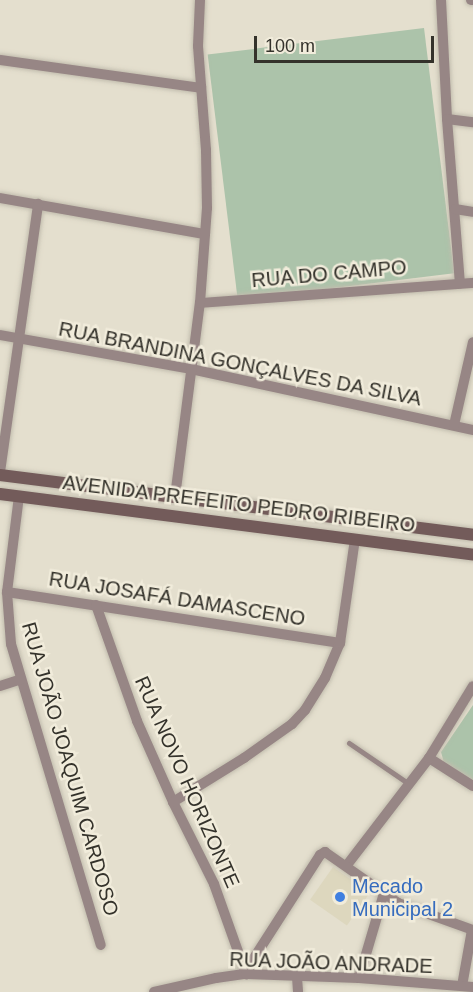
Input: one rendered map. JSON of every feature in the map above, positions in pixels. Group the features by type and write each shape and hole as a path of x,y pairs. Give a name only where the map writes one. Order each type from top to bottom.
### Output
{"main road":[{"name":"AVENIDA PREFEITO PEDRO RIBEIRO","path":"0,474 473,535"},
{"path":"19,496 20,477"},
{"name":"AVENIDA PREFEITO PEDRO RIBEIRO","path":"0,494 173,514 473,555"},
{"path":"173,514 175,497"},
{"path":"356,539 357,520"}],"street":[{"path":"175,497 200,303 206,234 206,150 198,46 200,0"},
{"path":"441,0 447,119 460,283"},
{"path":"0,60 201,88"},
{"path":"447,119 473,122"},
{"path":"0,198 206,234"},
{"path":"0,474 38,204"},
{"path":"455,209 473,212"},
{"name":"RUA DO CAMPO","path":"200,303 473,283"},
{"name":"RUA BRANDINA GONÇALVES DA SILVA","path":"0,335 191,369 473,429"},
{"path":"454,425 473,342"},
{"name":"RUA JOÃO JOAQUIM CARDOSO","path":"19,496 8,592 11,644 101,945"},
{"path":"172,802 244,758 292,724 325,678 340,643 356,539"},
{"name":"RUA JOSAFÁ DAMASCENO","path":"8,592 340,643"},
{"name":"RUA NOVO HORIZONTE","path":"96,605 137,721 172,802 214,885 245,970"},
{"path":"0,686 21,680"},
{"path":"347,865 429,758 472,691"},
{"path":"429,758 473,786"},
{"path":"245,970 322,852 327,852 384,894 417,912 472,930 467,986"},
{"path":"359,978 384,894"},
{"name":"RUA JOÃO ANDRADE","path":"155,992 245,970 297,977 359,978 467,986"},
{"path":"297,977 298,992"}],"lane":[{"path":"349,743 410,784"}],"shaded area":[{"name":"Mecado Municipal 2","path":"333,867 370,893 347,926 310,900"}],"green space":[{"path":"424,28 454,273 238,300 208,55"},
{"path":"473,705 473,781 444,763 441,752"}],"place":[{"name":"Mecado Municipal 2","path":"340,897"}]}
